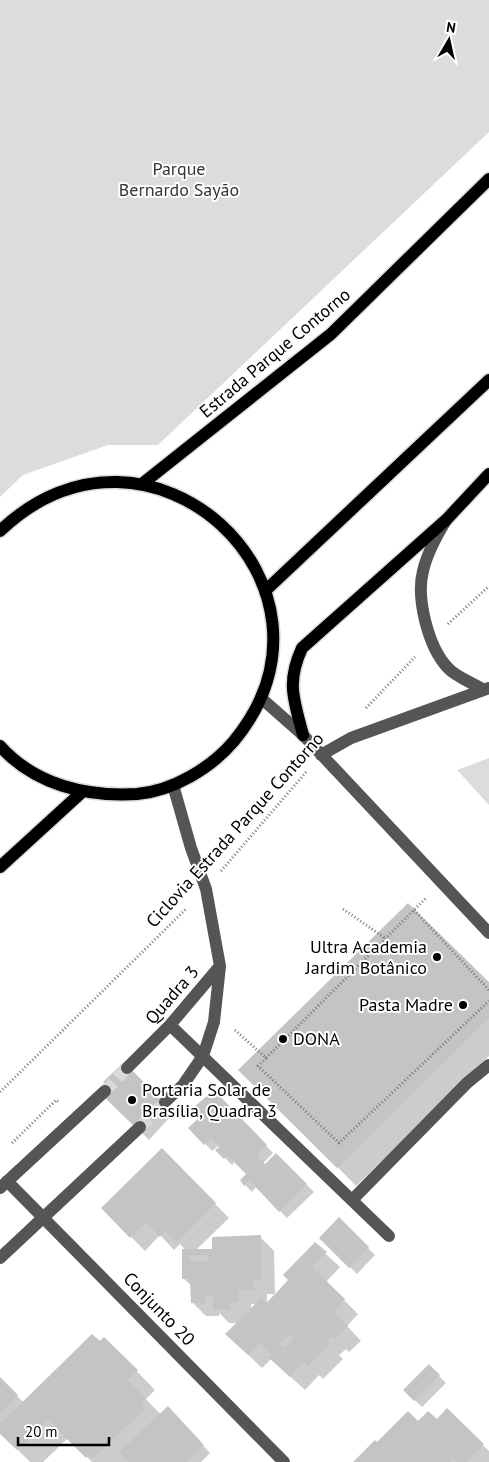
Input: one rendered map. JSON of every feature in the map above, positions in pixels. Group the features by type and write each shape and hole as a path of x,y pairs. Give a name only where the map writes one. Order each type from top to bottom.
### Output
{"main road":[{"name":"Estrada Parque Contorno","path":"142,484 331,334 489,179"},
{"path":"265,591 489,380"},
{"path":"303,735 292,694 294,666 302,648 447,519 489,474"},
{"path":"0,531 18,514 46,498 77,487 110,482 142,484 170,492 196,504 219,521 238,542 254,566 265,591 272,634 271,656 261,698 246,726 226,750 201,770 173,784 143,793 113,796 82,792 53,783 29,770 0,746"},
{"path":"0,867 82,792"}],"street":[{"path":"447,519 431,546 422,572 422,610 430,641 448,669 486,689"},
{"path":"321,755 359,735 486,689"},
{"path":"261,698 303,735 489,933"},
{"path":"173,784 190,848 206,889 220,966"},
{"name":"Quadra 3","path":"127,1068 170,1025 220,966"},
{"name":"Quadra 3","path":"165,1102 183,1085 203,1056 214,1022 220,966"},
{"path":"170,1025 389,1236"},
{"path":"352,1200 467,1083 489,1065"},
{"path":"3,1185 105,1091"},
{"path":"0,1258 140,1127"},
{"name":"Conjunto 20","path":"3,1185 44,1217 284,1462"}],"path":[{"path":"362,712 430,641 489,586"},
{"name":"Ciclovia Estrada Parque Contorno","path":"0,1092 206,889 321,755"},
{"path":"421,903 258,1066 339,1143 489,1001"},
{"path":"343,909 385,938"},
{"path":"414,910 489,990"},
{"path":"232,1027 266,1058"}],"green space":[{"name":"Parque Bernardo Sayão","path":"0,0 489,0 489,132 158,445 108,445 23,475 0,497"},
{"path":"489,758 489,805 457,770"}],"building":[{"path":"408,903 489,982 489,1018 337,1168 238,1070"},
{"name":"Portaria Solar de Brasília, Quadra 3","path":"124,1062 163,1102 142,1123 140,1121 135,1127 105,1098 112,1091 103,1082"},
{"path":"214,1090 267,1145 257,1155 265,1164 276,1153 307,1184 279,1212 249,1180 244,1186 240,1180 246,1174 227,1155 224,1159 215,1150 219,1147 211,1139 204,1145 188,1128 202,1115 194,1107"},
{"path":"162,1148 216,1203 177,1242 165,1231 160,1237 146,1222 130,1238 101,1208"},
{"path":"339,1217 369,1247 349,1268 319,1238"},
{"path":"261,1235 261,1280 254,1280 254,1290 238,1290 238,1302 230,1302 230,1309 213,1310 213,1295 205,1295 206,1303 191,1303 190,1278 182,1279 182,1249 212,1249 212,1237","holes":["189,1255 208,1255 208,1261 189,1261"]},
{"path":"315,1242 327,1252 312,1267 345,1299 334,1312 348,1326 335,1339 331,1336 326,1341 330,1344 308,1366 304,1362 290,1377 268,1357 271,1354 259,1343 248,1355 225,1334 261,1298 266,1303 278,1291 288,1280 283,1275","holes":["289,1335 293,1339 284,1348 279,1344"]},
{"path":"92,1334 100,1341 104,1337 138,1370 128,1380 145,1398 141,1403 146,1408 93,1458 89,1454 86,1458 48,1420 17,1450 0,1434 0,1424"},
{"path":"429,1364 440,1375 414,1401 403,1390"},
{"path":"0,1377 18,1395 0,1414"},
{"path":"168,1406 204,1445 187,1462 128,1462 119,1452"},
{"path":"447,1408 484,1444 467,1462 456,1462 453,1459 450,1462 353,1462 375,1440 377,1442 408,1411 418,1421 428,1411 437,1419"}],"tunnel":[{"path":"105,1091 127,1068"},
{"path":"140,1127 165,1102"}],"place":[{"name":"Ultra Academia Jardim Botânico","path":"437,957"},
{"name":"Pasta Madre","path":"463,1005"},
{"name":"DONA","path":"283,1039"},
{"name":"Portaria Solar de Brasília, Quadra 3","path":"132,1100"}]}
